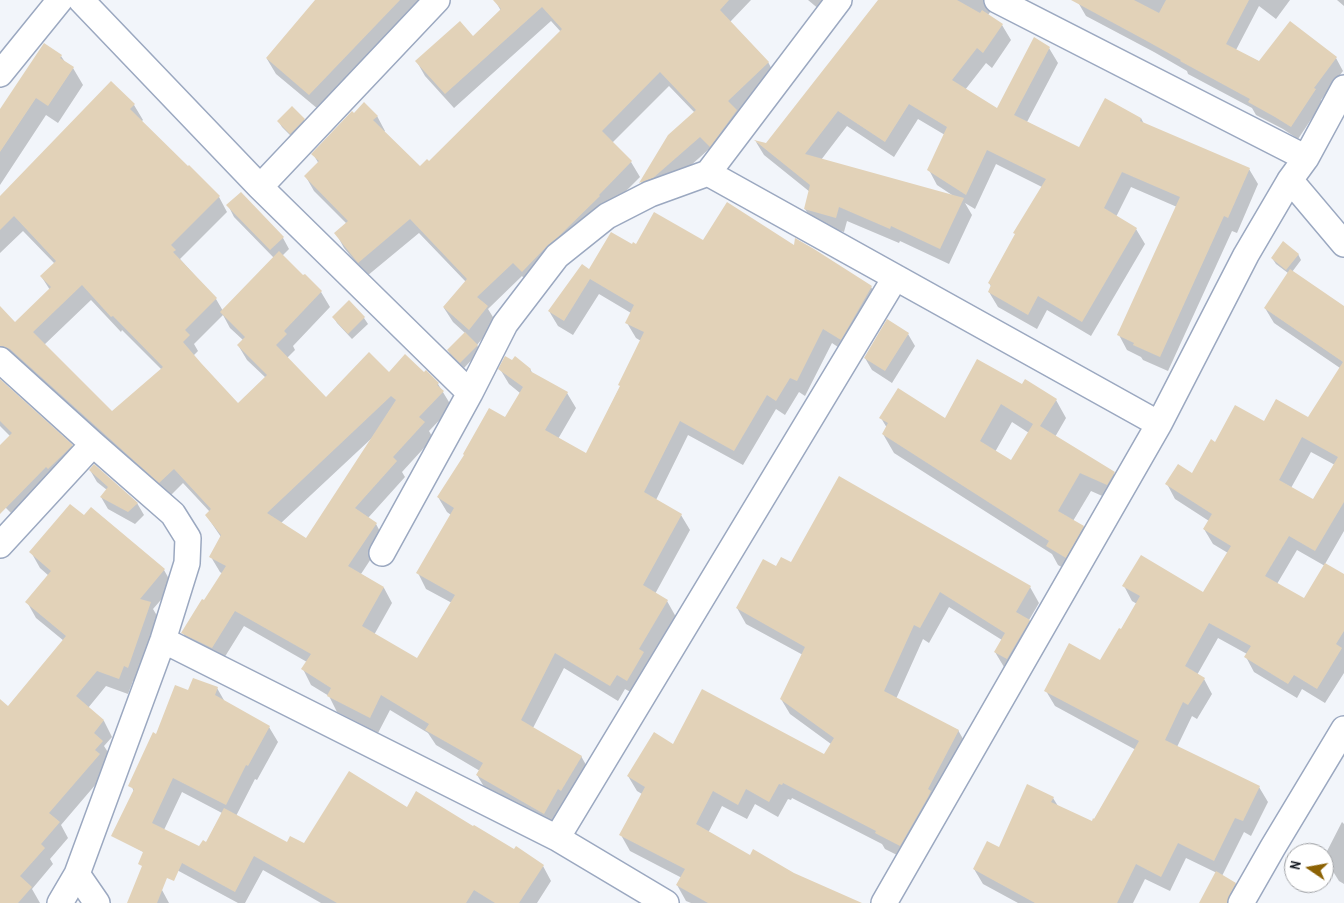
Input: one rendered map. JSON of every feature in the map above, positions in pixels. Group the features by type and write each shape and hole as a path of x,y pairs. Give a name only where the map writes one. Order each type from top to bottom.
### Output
{"street":[{"path":"0,74 60,0"},
{"path":"81,0 260,187 470,393"},
{"path":"260,187 437,0"},
{"path":"382,553 470,393 505,324 557,256 607,216 650,194 708,173 839,0"},
{"path":"997,0 1031,8 1306,158"},
{"path":"884,903 1159,424 1246,255 1290,180 1306,158 1344,88"},
{"path":"708,173 1159,424"},
{"path":"1290,180 1344,244"},
{"path":"557,838 895,278"},
{"path":"0,360 92,444 173,514 188,538 187,563 163,640 78,874 60,903"},
{"path":"0,545 92,444"},
{"path":"163,640 557,838 666,903"},
{"path":"1241,903 1344,729"},
{"path":"78,874 97,903"}],"building":[{"path":"315,0 400,0 309,95 266,58"},
{"path":"493,0 729,0 720,10 769,62 728,101 737,110 710,147 700,137 653,178 639,183 668,135 696,110 660,72 602,131 632,161 600,196 522,272 513,263 477,297 488,306 469,330 443,307 467,279 410,219 358,263 334,233 348,221 304,176 319,161 311,154 352,111 354,113 364,102 378,116 373,120 420,166 427,159 429,161 562,29 542,7 445,94 415,61 460,21 473,36 501,9"},
{"path":"878,0 957,0 980,13 982,10 1003,24 983,53 977,48 952,80 997,108 1034,37 1050,47 1014,115 1079,147 1105,98 1141,118 1140,121 1250,168 1228,218 1224,216 1160,357 1133,345 1134,343 1117,335 1180,197 1122,172 1104,208 1137,228 1082,322 1038,296 1028,315 988,292 991,285 988,283 1015,234 1013,233 1046,179 987,150 966,195 927,170 947,127 909,104 885,142 838,111 805,154 964,198 940,249 891,226 890,229 839,207 836,218 804,209 810,185 754,140 766,143"},
{"path":"1071,0 1134,0 1159,13 1166,0 1249,0 1226,44 1259,61 1290,21 1337,57 1314,88 1316,89 1291,127 1248,102 1250,99"},
{"path":"44,43 62,55 60,58 74,67 48,106 36,98 0,152 0,109"},
{"path":"111,81 135,104 130,109 220,196 171,245 176,250 173,252 217,298 185,330 190,335 183,342 238,403 267,375 237,345 245,337 220,312 279,251 322,291 284,331 287,334 276,345 326,397 369,352 389,372 405,354 439,383 437,385 444,391 419,417 425,422 393,457 397,461 355,508 377,523 348,566 384,587 362,626 417,658 455,595 416,573 454,508 437,497 464,455 489,408 505,417 523,387 498,369 505,356 512,360 515,356 531,369 530,371 568,392 545,430 586,453 620,386 618,385 644,332 625,323 634,305 590,279 564,321 548,311 582,264 589,269 611,232 632,244 633,242 636,244 654,212 703,240 727,202 794,245 795,238 872,286 841,340 823,329 797,381 790,378 776,401 767,395 734,451 680,421 644,492 682,514 643,585 668,600 639,649 644,652 627,681 617,675 610,686 555,653 521,720 582,756 561,791 558,789 544,814 476,775 483,763 425,730 429,724 381,695 370,718 327,696 331,688 301,669 311,654 235,611 212,648 181,633 202,599 204,600 226,566 209,557 221,535 205,515 211,509 174,469 159,483 10,349 0,346 0,306 15,322 51,287 40,276 56,261 14,216 0,230 0,196","holes":["82,285 111,317 113,316 163,367 112,411 33,332","391,396 396,400 306,538 267,513"]},
{"path":"292,106 305,119 290,134 277,121"},
{"path":"241,192 284,237 270,250 226,205"},
{"path":"1283,241 1299,254 1286,270 1271,258"},
{"path":"1290,269 1344,306 1344,502 1315,551 1289,536 1265,576 1304,598 1325,563 1344,574 1344,631 1336,644 1342,648 1317,689 1294,675 1288,684 1244,657 1251,646 1209,623 1185,666 1205,678 1188,705 1183,702 1165,740 1260,786 1243,821 1235,818 1214,861 1178,843 1161,877 1136,864 1117,903 1035,903 973,869 987,841 999,847 1027,784 1054,797 1051,802 1092,821 1139,741 1044,691 1069,643 1100,660 1140,596 1122,586 1141,555 1203,592 1231,546 1203,529 1212,514 1165,484 1178,464 1192,473 1211,439 1215,442 1235,405 1264,421 1276,399 1308,417 1343,362 1264,308","holes":["1302,437 1338,457 1313,499 1279,480"]},
{"path":"349,300 365,317 348,334 332,317"},
{"path":"887,319 909,333 885,371 864,358"},
{"path":"465,332 478,345 460,363 447,350"},
{"path":"977,359 1022,384 1025,379 1057,399 1040,426 1115,472 1107,485 1080,473 1058,511 1084,526 1066,558 1046,546 1049,541 882,434 888,423 879,418 898,388 945,418","holes":["1001,404 1033,424 1011,460 980,441"]},
{"path":"0,379 73,445 48,469 46,467 0,514 0,445 12,433 0,421"},
{"path":"94,464 138,503 128,512 100,497 108,487 89,470"},
{"path":"839,476 1031,586 1016,612 1030,620 1007,659 994,652 1005,633 940,592 920,628 914,625 884,691 959,730 928,789 931,791 928,797 900,846 875,833 876,831 783,783 782,785 779,784 769,802 746,789 738,805 713,791 696,824 750,855 753,849 794,873 862,903 708,903 676,885 685,869 619,835 645,787 627,776 654,732 673,744 702,689 824,754 834,738 780,699 805,647 736,608 763,559 776,566 781,557 791,562"},
{"path":"70,504 84,515 91,507 165,569 140,599 151,602 128,668 124,666 119,679 97,671 76,696 104,720 94,733 103,741 95,750 100,754 49,813 60,822 41,844 45,848 20,876 32,887 18,903 0,903 0,699 8,706 66,636 25,602 51,571 29,552"},
{"path":"193,678 218,687 215,695 270,726 248,766 246,765 226,805 173,778 152,823 199,846 203,840 206,842 224,808 287,842 290,836 304,843 349,771 407,807 416,791 514,849 516,846 544,865 519,903 495,903 474,890 466,903 337,903 254,856 235,892 182,863 174,881 167,878 157,903 127,903 142,866 138,864 143,852 111,836 134,789 128,786 153,732 156,734 175,685 188,690"},
{"path":"1216,871 1236,883 1227,903 1199,903"}]}
